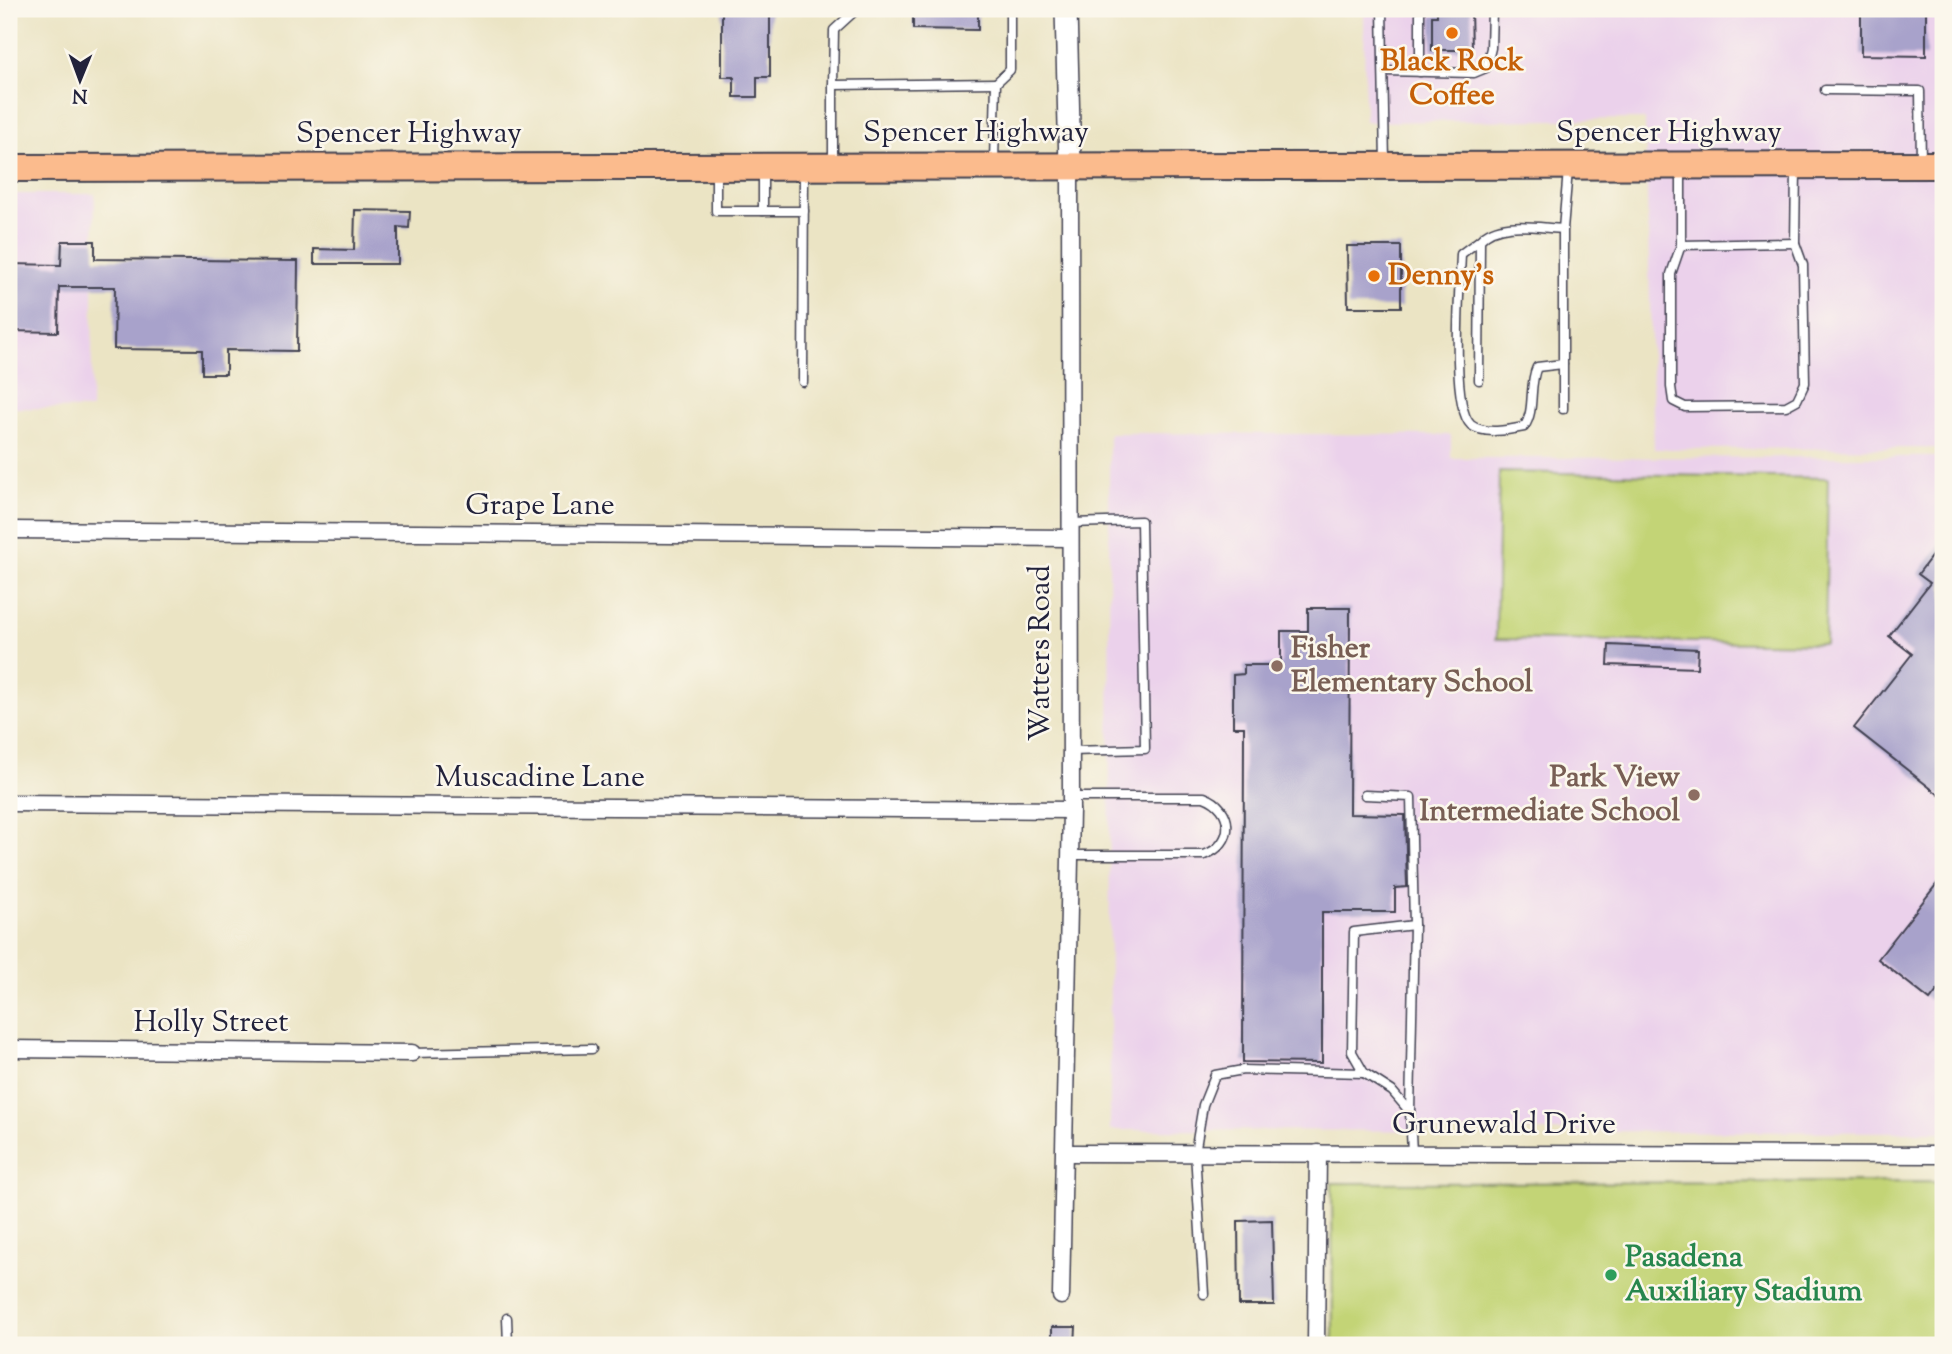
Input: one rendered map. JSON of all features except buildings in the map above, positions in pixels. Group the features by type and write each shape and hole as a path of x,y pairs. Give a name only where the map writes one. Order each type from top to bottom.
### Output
{"main road":[{"name":"Spencer Highway","path":"9,168 1932,165"}],"street":[{"name":"Watters Road","path":"1061,1296 1071,803 1070,166 1066,9"},
{"name":"Grape Lane","path":"9,530 1070,530"},
{"name":"Muscadine Lane","path":"9,803 1071,803"},
{"name":"Holly Street","path":"9,1049 412,1053"},
{"name":"Grunewald Drive","path":"1065,1153 1943,1155"},
{"path":"1316,1345 1318,1153"}],"lane":[{"path":"833,167 834,30 857,9"},
{"path":"833,85 996,83 1010,70 1010,9"},
{"path":"1382,9 1385,166"},
{"path":"1420,9 1420,72"},
{"path":"1384,71 1474,74 1486,68 1491,48 1492,9"},
{"path":"994,167 996,83"},
{"path":"1825,90 1920,91 1932,165"},
{"path":"1563,409 1563,229 1569,166"},
{"path":"1681,166 1681,245 1671,274 1673,401 1685,407 1786,406 1797,400 1805,383 1803,265 1795,243 1796,166"},
{"path":"716,167 716,211 804,211"},
{"path":"763,167 763,211"},
{"path":"803,382 804,167"},
{"path":"1563,229 1502,228 1487,232 1461,254 1459,370 1460,405 1464,415 1472,425 1482,430 1524,427 1530,418 1531,380 1537,367 1563,364"},
{"path":"1479,380 1480,240"},
{"path":"1681,245 1795,243"},
{"path":"1070,530 1141,522 1145,749 1071,751"},
{"path":"1365,794 1411,797 1414,925 1410,1112 1412,1153"},
{"path":"1070,855 1204,855 1220,847 1228,831 1225,813 1220,805 1204,797 1071,803"},
{"path":"1410,1112 1392,1091 1364,1073 1352,1052 1354,932 1414,925"},
{"path":"412,1053 592,1049"},
{"path":"1204,1294 1195,1153 1203,1105 1215,1075 1242,1070 1364,1073"},
{"path":"507,1318 508,1345"}],"shaded area":[{"path":"1364,9 1943,9 1943,448 1654,449 1645,119 1365,122"},
{"path":"9,194 95,194 91,409 9,408"},
{"path":"1109,433 1451,435 1451,458 1943,457 1943,1132 1110,1130"}],"green space":[{"path":"1499,472 1828,478 1825,644 1496,639"},
{"name":"Pasadena Auxiliary Stadium","path":"1943,1182 1943,1345 1333,1345 1332,1183"}],"place":[{"name":"Black Rock Coffee","path":"1452,33"},
{"name":"Denny's","path":"1374,276"},
{"name":"Fisher Elementary School","path":"1277,666"},
{"name":"Park View Intermediate School","path":"1694,795"},
{"name":"Pasadena Auxiliary Stadium","path":"1611,1275"}]}
